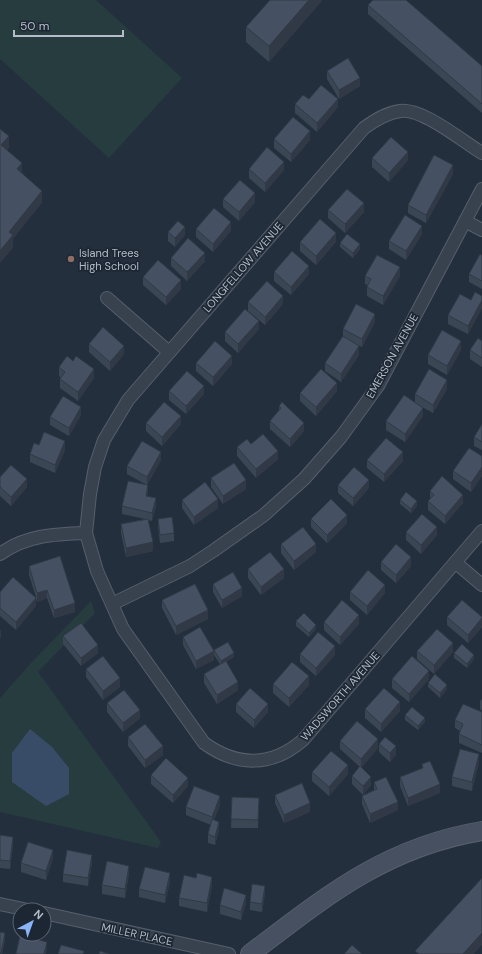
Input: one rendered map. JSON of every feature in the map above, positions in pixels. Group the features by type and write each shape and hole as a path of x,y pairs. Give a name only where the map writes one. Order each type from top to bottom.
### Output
{"main road":[{"path":"250,954 336,889 380,863 426,844 482,831"}],"street":[{"name":"LONGFELLOW AVENUE","path":"86,533 91,487 95,467 104,440 128,400 356,136 379,117 402,111 423,115 482,153"},
{"name":"EMERSON AVENUE","path":"112,604 190,566 264,515 304,479 341,437 378,386 482,189"},
{"path":"465,221 482,230"},
{"path":"107,298 168,352"},
{"name":"WADSWORTH AVENUE","path":"86,533 97,571 123,629 204,743 216,752 235,760 261,761 281,755 293,749 303,740 482,531"},
{"path":"0,554 11,546 37,536 86,533"},
{"path":"456,563 482,585"},
{"path":"0,904 12,907"},
{"name":"MILLER PLACE","path":"52,916 230,954"}],"green space":[{"path":"0,0 96,0 182,78 109,158 0,59"},
{"path":"91,601 95,613 38,672 161,842 158,848 0,812 0,698 31,663"}],"water":[{"path":"30,729 52,747 69,768 69,794 46,806 12,782 12,753"}],"building":[{"path":"270,0 309,0 269,46 246,27"},
{"path":"373,0 406,0 482,66 482,104 368,5"},
{"path":"348,58 360,78 339,90 327,71"},
{"path":"321,85 338,99 317,123 295,104 303,95 309,99"},
{"path":"293,117 310,131 291,154 274,139"},
{"path":"0,129 9,136 1,145 22,163 17,169 42,191 9,232 13,235 0,251"},
{"path":"391,137 408,152 389,173 372,158"},
{"path":"267,147 284,162 265,183 249,169"},
{"path":"434,155 453,165 426,215 408,205"},
{"path":"240,180 255,193 239,212 223,199"},
{"path":"347,189 364,203 345,224 328,210"},
{"path":"214,208 231,222 213,244 196,229"},
{"path":"405,215 422,226 406,251 389,241"},
{"path":"320,219 336,233 316,256 300,242"},
{"path":"178,221 185,227 175,238 168,232"},
{"path":"347,234 360,244 353,253 340,243"},
{"path":"188,238 205,253 187,272 171,258"},
{"path":"292,251 309,266 291,287 274,272"},
{"path":"480,254 482,256 482,281 469,274"},
{"path":"377,255 400,267 383,296 367,287 371,279 365,276"},
{"path":"158,260 181,280 166,297 143,277"},
{"path":"267,281 283,296 265,317 248,302"},
{"path":"475,292 482,296 482,300 468,326 448,315 460,294 471,300"},
{"path":"356,304 375,314 362,339 343,329"},
{"path":"245,309 259,321 238,344 225,332"},
{"path":"103,327 124,346 110,362 89,344"},
{"path":"442,330 461,341 447,366 428,355"},
{"path":"343,336 359,346 341,374 325,363"},
{"path":"478,338 482,341 482,358 470,350"},
{"path":"215,341 232,356 213,377 196,363"},
{"path":"67,356 73,361 76,356 94,369 78,392 60,379 65,372 59,367"},
{"path":"321,369 337,383 316,407 300,393"},
{"path":"429,369 447,380 433,405 415,394"},
{"path":"187,371 204,386 186,406 169,391"},
{"path":"404,395 423,408 405,434 386,421"},
{"path":"63,396 81,407 69,428 50,417"},
{"path":"164,402 181,416 162,437 146,423"},
{"path":"282,402 304,423 290,439 270,421 281,408 279,406"},
{"path":"482,424 482,442 474,437"},
{"path":"44,432 65,441 55,465 30,454 34,443 39,445"},
{"path":"263,434 278,451 256,469 237,447 247,439 251,444"},
{"path":"386,438 403,452 384,474 367,460"},
{"path":"142,441 161,452 147,477 127,466"},
{"path":"469,448 482,456 482,467 471,483 453,471"},
{"path":"234,463 246,480 223,496 211,478"},
{"path":"11,465 27,479 11,497 0,487 0,477"},
{"path":"354,467 369,480 353,498 338,485"},
{"path":"442,476 463,495 445,516 428,501 434,495 430,491"},
{"path":"128,481 148,485 146,496 156,498 152,513 122,506"},
{"path":"205,482 218,499 194,517 182,500"},
{"path":"406,492 417,501 411,509 400,500"},
{"path":"331,499 347,515 327,535 311,519"},
{"path":"422,514 437,527 421,545 406,532"},
{"path":"172,517 174,533 160,535 158,519"},
{"path":"148,519 153,542 126,548 121,524"},
{"path":"303,527 316,544 294,561 281,544"},
{"path":"396,544 411,557 396,575 381,562"},
{"path":"270,552 284,569 261,587 248,569"},
{"path":"60,556 75,603 54,610 47,590 37,593 29,566"},
{"path":"368,570 385,585 367,606 350,592"},
{"path":"233,572 242,588 222,600 213,584"},
{"path":"13,577 36,598 16,622 0,608 0,592"},
{"path":"195,584 208,610 176,626 162,600"},
{"path":"342,600 359,615 340,637 324,622"},
{"path":"462,600 482,617 468,635 447,617"},
{"path":"304,613 316,625 309,633 296,621"},
{"path":"81,623 98,645 81,658 63,636"},
{"path":"200,627 214,651 196,661 183,637"},
{"path":"437,629 453,643 434,665 417,651"},
{"path":"318,632 335,646 316,668 300,654"},
{"path":"228,642 234,653 221,661 214,650"},
{"path":"462,644 474,655 467,664 454,653"},
{"path":"103,656 120,678 103,691 86,669"},
{"path":"412,656 429,671 409,694 392,679"},
{"path":"226,661 238,682 217,695 204,674"},
{"path":"292,662 309,676 289,698 273,684"},
{"path":"435,674 447,685 440,693 428,683"},
{"path":"250,688 268,704 254,720 236,704"},
{"path":"384,688 400,702 381,724 365,709"},
{"path":"124,690 140,710 123,723 107,703"},
{"path":"463,704 482,712 482,745 459,734 463,724 455,720"},
{"path":"412,707 425,718 418,726 405,715"},
{"path":"357,721 378,739 361,759 340,741"},
{"path":"145,724 163,746 145,760 128,737"},
{"path":"385,737 396,746 390,753 379,744"},
{"path":"460,749 479,754 472,782 452,777"},
{"path":"331,751 348,765 329,787 312,772"},
{"path":"166,758 188,778 173,795 151,775"},
{"path":"430,761 440,784 408,798 400,777 423,768 422,764"},
{"path":"360,766 371,777 363,786 352,776"},
{"path":"386,777 398,802 370,814 362,796 377,789 374,782"},
{"path":"302,783 310,803 284,815 275,795"},
{"path":"194,786 220,796 212,817 186,807"},
{"path":"232,797 259,798 258,820 231,819"},
{"path":"212,819 219,822 215,837 208,834"},
{"path":"0,835 13,837 10,861 0,860"},
{"path":"28,842 53,850 46,871 21,863"},
{"path":"67,850 92,855 88,878 63,874"},
{"path":"107,861 129,866 125,889 102,885"},
{"path":"145,867 170,873 165,895 139,889"},
{"path":"197,873 212,877 207,903 179,898 184,875 196,878"},
{"path":"482,878 482,933 463,954 419,954 415,951"},
{"path":"252,884 265,886 262,904 250,902"},
{"path":"224,888 246,895 241,912 220,905"},
{"path":"0,932 5,933 1,953 0,953"},
{"path":"19,942 47,942 44,954 16,954"},
{"path":"61,945 84,951 83,954 58,954"},
{"path":"352,945 362,954 344,954"},
{"path":"100,951 109,954 99,954"}],"place":[{"name":"Island Trees High School","path":"71,259"}]}
